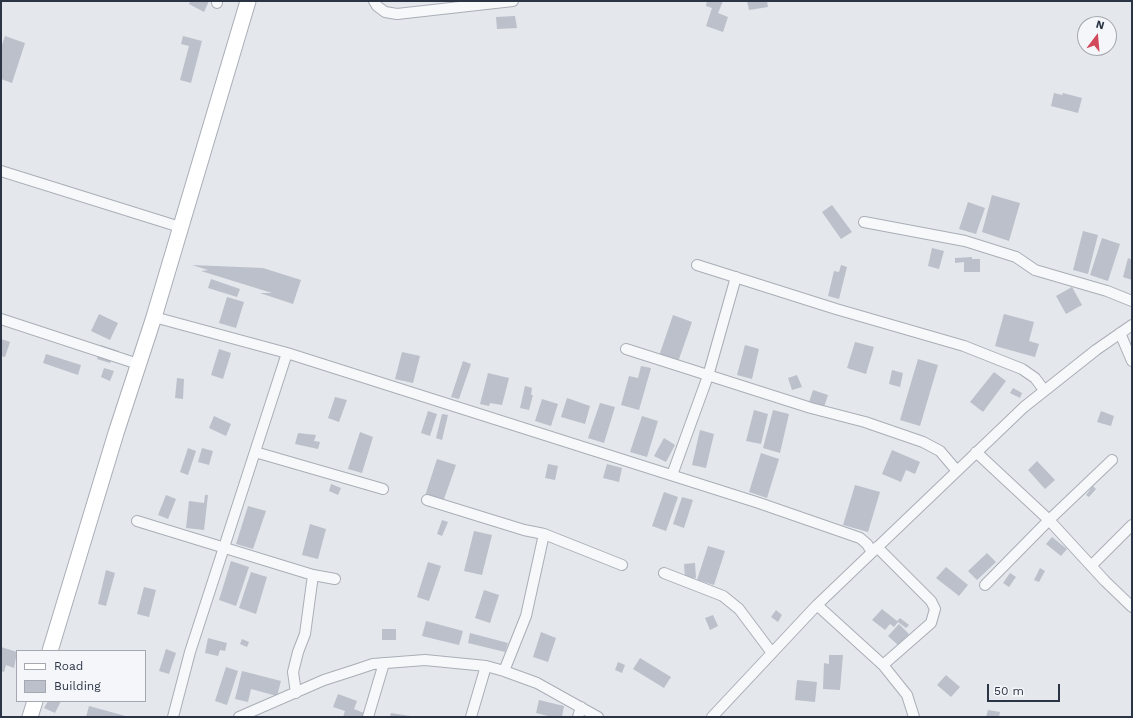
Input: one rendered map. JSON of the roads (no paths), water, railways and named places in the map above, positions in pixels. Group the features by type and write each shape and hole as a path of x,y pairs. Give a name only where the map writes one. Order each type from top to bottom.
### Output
{"street":[{"path":"50,650 138,364 154,317 248,1"},
{"path":"374,1 377,6 385,12 398,14 513,1"},
{"path":"1,171 180,227"},
{"path":"864,222 965,241 1016,257 1035,270 1107,291 1132,301"},
{"path":"697,265 836,309 964,346 1022,369 1035,378 1044,390"},
{"path":"672,475 708,376 736,277"},
{"path":"154,317 287,353 672,475 860,538 931,601 935,609 931,622 883,665"},
{"path":"1,320 138,364"},
{"path":"712,717 817,605 976,452 1044,390 1132,325"},
{"path":"1120,333 1132,361"},
{"path":"626,349 811,408 865,422 923,442 940,451 957,471"},
{"path":"173,717 190,652 287,353"},
{"path":"255,452 383,489"},
{"path":"976,452 1049,520 1091,566 1132,607"},
{"path":"985,585 1049,520 1112,460"},
{"path":"427,500 524,530 544,534 622,564"},
{"path":"137,521 313,575 335,580"},
{"path":"1091,566 1132,525"},
{"path":"504,671 526,616 544,534"},
{"path":"664,573 724,596 739,609 772,653"},
{"path":"296,693 293,672 298,652 305,634 313,575"},
{"path":"817,605 883,665 907,695 914,717"},
{"path":"241,717 352,671 384,663 425,660 486,666 504,671 538,683 598,717"},
{"path":"368,717 384,663"},
{"path":"471,717 486,666"},
{"path":"30,717 35,702"},
{"path":"578,717 581,707"}]}
